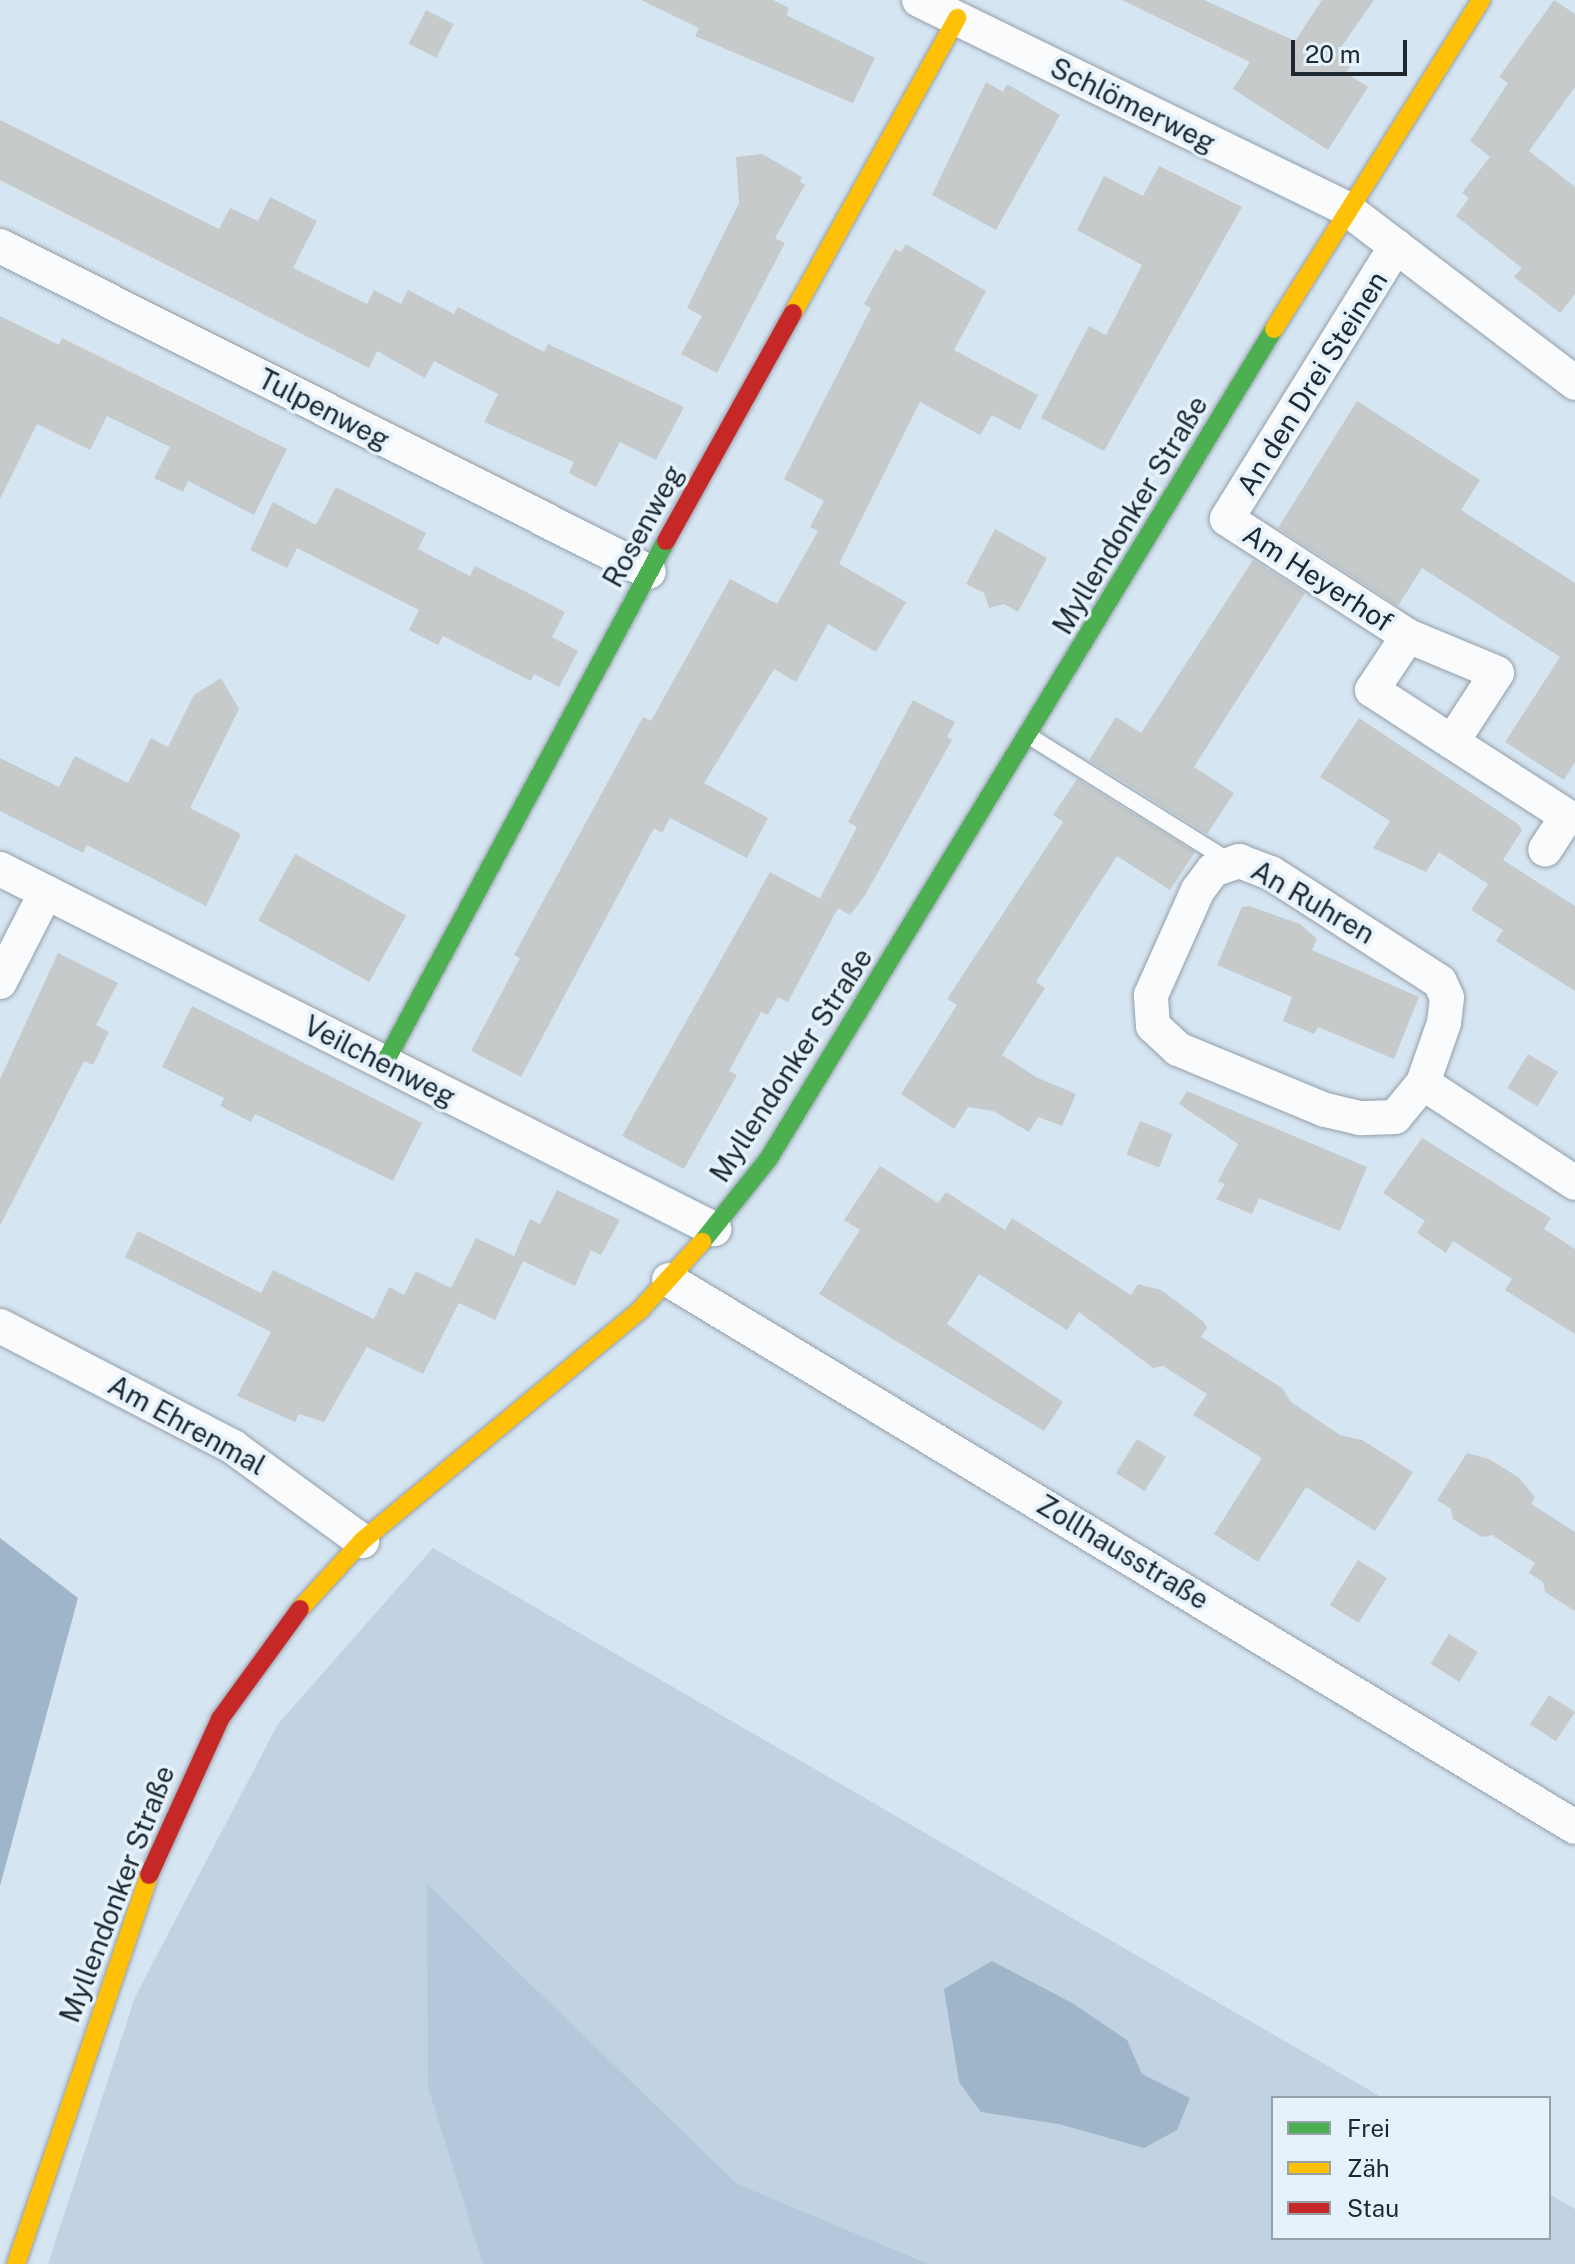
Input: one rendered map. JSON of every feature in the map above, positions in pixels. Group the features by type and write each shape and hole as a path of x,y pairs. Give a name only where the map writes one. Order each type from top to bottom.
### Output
{"street":[{"name":"Schlömerweg","path":"919,0 1347,209"},
{"name":"Myllendonker Straße","path":"16,2264 133,1915 186,1783 260,1659 310,1595 362,1541 609,1337 669,1280 714,1229 797,1118 1347,209 1481,0"},
{"name":"Rosenweg","path":"384,1064 649,572 957,18"},
{"name":"An den Drei Steinen","path":"1347,209 1575,383"},
{"name":"Tulpenweg","path":"0,246 649,572"},
{"name":"An den Drei Steinen","path":"1227,519 1396,246"},
{"name":"Am Heyerhof","path":"1227,519 1408,636 1497,673 1452,742"},
{"name":"Am Heyerhof","path":"1408,636 1372,690 1567,816 1545,850"},
{"name":"An Ruhren","path":"1231,862 1262,868 1435,976 1448,1004 1423,1083 1395,1117 1342,1115 1189,1054 1160,1036 1149,1006 1156,983 1198,890 1213,870 1231,862"},
{"name":"Veilchenweg","path":"0,869 714,1229"},
{"path":"0,982 46,892"},
{"path":"1423,1083 1575,1183"},
{"name":"Zollhausstraße","path":"669,1280 1575,1827"},
{"name":"Am Ehrenmal","path":"0,1326 233,1447 362,1541"}],"lane":[{"path":"1029,736 1231,862"}],"shaded area":[{"path":"0,1538 78,1598 0,1886"},
{"path":"433,1548 1380,2096 1271,2096 1271,2240 1551,2240 1551,2195 1575,2209 1575,2264 48,2264 135,1997 278,1724"},
{"path":"427,1884 737,2184 928,2264 483,2264 428,2087"},
{"path":"992,1961 1072,2003 1127,2040 1142,2074 1190,2098 1177,2130 1144,2148 1059,2124 981,2112 959,2082 944,1989"}],"building":[{"path":"641,0 773,0 789,8 786,15 875,58 853,103 695,36 699,28"},
{"path":"1122,0 1204,0 1295,41 1322,0 1374,0 1339,50 1354,60 1346,73 1368,87 1328,150 1233,89 1250,62"},
{"path":"1554,0 1575,14 1575,87 1529,151 1575,187 1575,294 1560,313 1514,277 1522,268 1456,216 1469,198 1462,193 1490,157 1470,141 1508,83 1499,77"},
{"path":"426,10 454,24 436,58 409,44"},
{"path":"986,82 1003,92 1007,84 1060,115 996,230 932,195"},
{"path":"0,120 219,229 230,208 258,221 270,197 317,221 293,268 367,304 374,290 401,304 408,290 454,314 458,307 544,352 548,344 684,407 656,460 620,442 596,487 569,473 574,462 484,422 498,394 434,361 425,378 377,351 369,368 0,180"},
{"path":"762,154 802,177 800,182 805,185 775,238 785,243 717,373 681,354 702,316 687,308 739,203 736,157"},
{"path":"1159,166 1242,207 1104,451 1041,418 1089,326 1106,335 1142,265 1077,230 1104,176 1143,196"},
{"path":"906,244 986,291 954,350 1038,395 1020,430 992,415 980,435 920,402 839,564 906,602 876,652 828,624 796,682 774,669 704,783 768,818 747,858 670,818 662,833 654,828 521,1077 471,1051 520,958 514,955 643,717 651,721 730,579 777,604 818,531 810,527 824,501 784,479 871,308 864,304 895,249 901,252"},
{"path":"0,316 59,345 62,338 287,449 254,515 188,481 183,492 154,478 170,447 107,416 90,450 37,424 0,499"},
{"path":"1357,401 1480,480 1461,510 1575,583 1575,762 1564,780 1505,742 1560,657 1422,568 1398,606 1278,528"},
{"path":"336,487 426,533 418,549 470,576 475,566 565,612 552,637 578,651 559,687 534,674 531,681 443,636 438,645 409,630 419,610 297,548 287,568 250,550 273,502 316,525"},
{"path":"995,529 1047,558 1018,612 1004,604 989,608 984,593 966,584"},
{"path":"1253,560 1305,593 1194,767 1234,793 1207,834 1089,760 1116,717 1141,733"},
{"path":"221,678 239,709 190,808 241,834 206,906 87,845 83,853 0,811 0,758 59,787 75,756 128,783 151,738 168,747 194,695"},
{"path":"913,700 955,722 947,737 952,740 864,897 850,915 838,908 788,1002 778,997 768,1015 761,1012 729,1071 737,1075 684,1169 622,1136 770,872 834,906 820,898 857,827 848,822"},
{"path":"1359,718 1518,824 1522,830 1503,860 1575,906 1575,991 1496,941 1503,930 1471,910 1488,884 1439,852 1426,872 1373,848 1390,821 1320,777"},
{"path":"1077,779 1195,852 1170,890 1117,856 1036,982 1045,988 1002,1055 1036,1077 1076,1094 1062,1126 1038,1117 1029,1132 993,1111 968,1107 954,1129 901,1094 957,1005 947,999 1063,822 1053,815"},
{"path":"295,854 406,916 369,982 258,920"},
{"path":"1249,906 1300,924 1317,939 1312,950 1419,997 1394,1059 1318,1027 1314,1034 1283,1021 1292,997 1217,965 1242,907"},
{"path":"58,953 118,983 96,1025 109,1032 93,1065 84,1061 0,1226 0,1079"},
{"path":"192,1006 422,1123 393,1181 255,1114 251,1122 220,1106 224,1098 162,1067"},
{"path":"1528,1054 1558,1072 1537,1106 1507,1088"},
{"path":"1187,1091 1367,1167 1340,1231 1259,1198 1252,1214 1216,1199 1225,1184 1218,1181 1238,1144 1179,1104"},
{"path":"1140,1121 1172,1134 1159,1167 1127,1154"},
{"path":"1422,1138 1551,1218 1544,1229 1575,1249 1575,1334 1505,1290 1512,1279 1453,1241 1446,1253 1417,1233 1425,1221 1383,1193"},
{"path":"880,1166 938,1203 946,1192 1005,1230 1012,1218 1131,1295 1138,1284 1161,1290 1203,1321 1207,1328 1201,1337 1282,1388 1291,1402 1340,1435 1362,1440 1413,1472 1375,1531 1306,1487 1258,1562 1214,1534 1262,1458 1193,1415 1207,1394 1163,1366 1153,1368 1079,1312 1067,1330 979,1274 947,1324 1063,1402 1044,1431 819,1294 860,1230 844,1220"},
{"path":"557,1190 620,1220 601,1255 591,1250 575,1286 523,1261 495,1320 459,1303 423,1374 367,1347 324,1422 299,1414 295,1422 237,1396 271,1332 125,1257 138,1231 261,1293 273,1270 374,1319 389,1287 404,1295 416,1271 451,1288 476,1238 514,1256 530,1219 540,1224"},
{"path":"1137,1439 1166,1457 1145,1491 1116,1473"},
{"path":"1467,1453 1489,1459 1518,1477 1535,1497 1531,1504 1575,1532 1575,1611 1545,1592 1543,1582 1529,1573 1535,1563 1492,1535 1482,1537 1453,1519 1451,1509 1437,1500"},
{"path":"1358,1560 1387,1578 1359,1623 1330,1605"},
{"path":"1449,1634 1478,1652 1459,1682 1430,1664"},
{"path":"1549,1695 1575,1712 1556,1741 1530,1724"}],"traffic: fast":[{"path":"702,1242 769,1158 1274,329"},
{"path":"384,1064 666,541"}],"traffic: slow":[{"path":"1274,329 1481,0"},
{"path":"793,313 957,18"},
{"path":"300,1609 362,1541 641,1309 702,1242"},
{"path":"16,2264 149,1875"}],"traffic: jam":[{"path":"666,541 793,313"},
{"path":"149,1875 220,1719 300,1609"}]}
